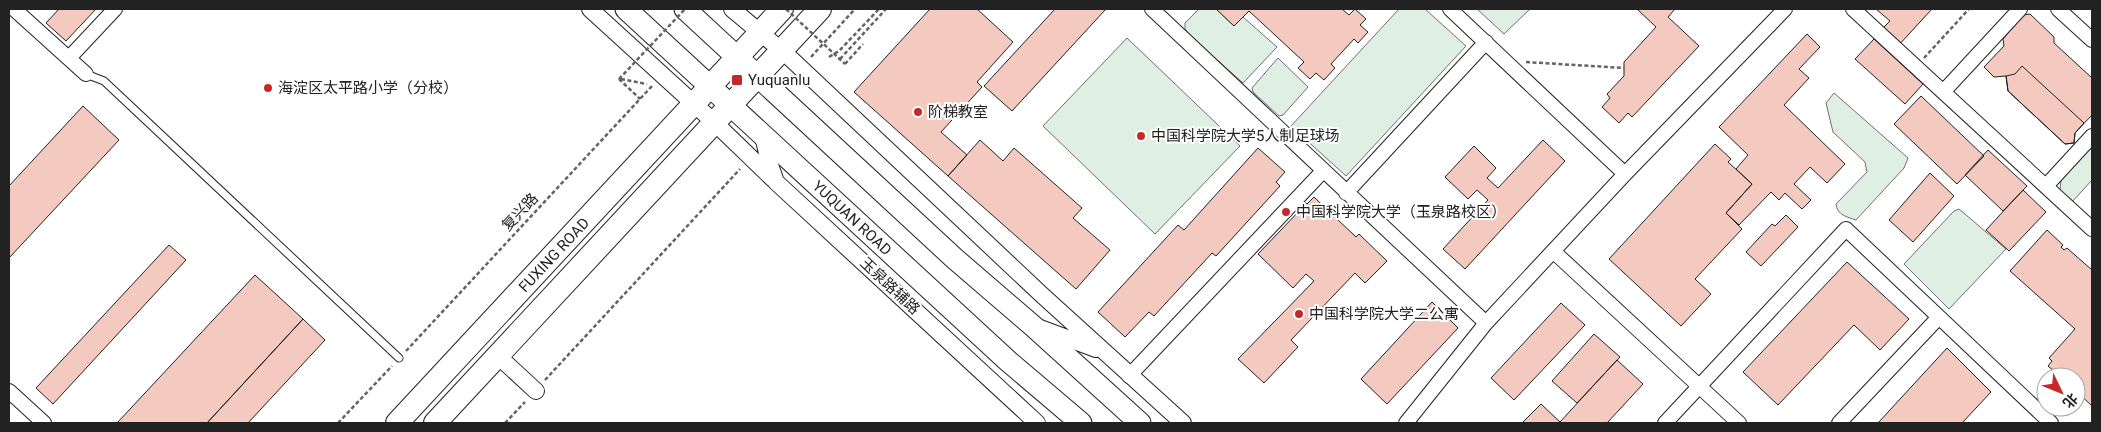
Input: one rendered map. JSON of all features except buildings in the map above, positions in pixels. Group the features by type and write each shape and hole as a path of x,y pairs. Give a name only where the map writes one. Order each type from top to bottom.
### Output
{"highway":[{"name":"FUXING ROAD","path":"398,423 782,9"},
{"name":"FUXING ROAD","path":"435,423 820,9"}],"main road":[{"name":"YUQUAN ROAD","path":"626,9 1008,361 1082,423"},
{"path":"685,9 954,258 1033,326 1140,423"}],"street":[{"path":"14,9 86,74"},
{"path":"69,58 115,9"},
{"path":"590,9 715,123 776,182"},
{"path":"732,9 781,51 1106,352 1129,376 1183,423"},
{"path":"1152,9 1486,323"},
{"path":"1450,9 1625,174"},
{"path":"1426,423 1410,418 1486,323 1625,174 1785,9"},
{"path":"1853,9 2092,229"},
{"path":"1944,91 2020,9"},
{"path":"2058,9 2092,40"},
{"path":"1346,193 1486,42"},
{"name":"玉泉路辅路","path":"763,136 776,182 1038,423"},
{"path":"2046,186 2092,136"},
{"path":"1129,376 1323,171"},
{"path":"1665,423 1846,229 2051,423"},
{"path":"1553,251 1739,423"},
{"path":"1839,423 1939,317"},
{"path":"1033,326 1106,352"},
{"path":"498,356 536,390"},
{"path":"9,391 44,423"}],"lane":[{"path":"86,74 104,81 399,358"}],"path":[{"path":"619,79 685,9"},
{"path":"786,9 845,64 863,44"},
{"path":"800,69 855,9"},
{"path":"829,57 839,51 879,9"},
{"path":"840,59 886,9"},
{"path":"1916,66 1969,9"},
{"path":"1505,60 1624,68"},
{"name":"复兴路","path":"338,423 663,75"},
{"path":"619,79 647,84"},
{"path":"619,79 640,99"},
{"path":"505,423 750,158"}],"green space":[{"path":"1199,9 1216,9 1234,26 1243,17 1277,47 1243,83 1190,36 1185,29 1185,23"},
{"path":"1399,9 1425,9 1466,46 1346,176 1291,126"},
{"path":"1477,9 1530,9 1504,34"},
{"name":"中国科学院大学5人制足球场","path":"1127,38 1240,146 1155,234 1043,126"},
{"path":"1278,58 1308,87 1283,115 1279,116 1253,92 1252,88"},
{"path":"1834,93 1908,158 1904,168 1856,220 1840,213 1836,204 1867,172 1865,162 1833,132 1826,103"},
{"path":"2092,146 2092,180 2072,202 2060,190 2061,180"},
{"path":"1959,209 2006,249 1949,309 1904,264 1954,211"}],"place":[{"name":"Yuquanlu","path":"737,80"},
{"name":"海淀区太平路小学（分校）","path":"268,88"},
{"name":"阶梯教室","path":"918,112"},
{"name":"中国科学院大学5人制足球场","path":"1141,136"},
{"name":"中国科学院大学（玉泉路校区）","path":"1286,212"},
{"name":"中国科学院大学二公寓","path":"1299,314"}]}
